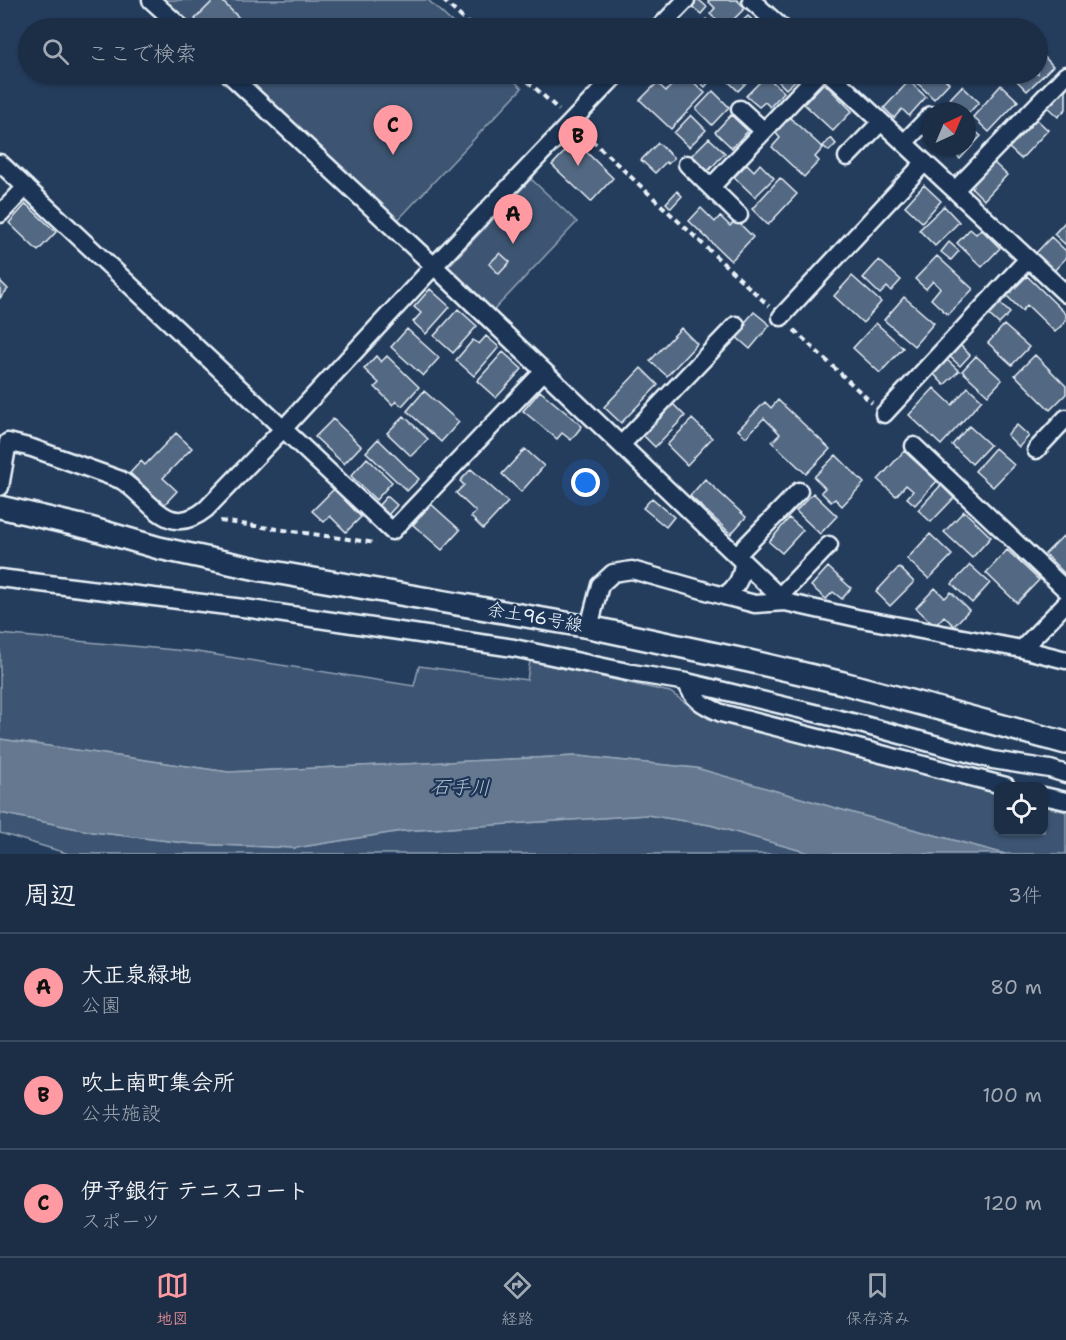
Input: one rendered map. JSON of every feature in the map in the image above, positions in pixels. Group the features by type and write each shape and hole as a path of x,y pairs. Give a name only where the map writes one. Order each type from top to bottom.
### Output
{"street":[{"path":"151,0 171,18"},
{"path":"669,18 686,0"},
{"path":"751,0 771,18"},
{"path":"955,190 1066,75"},
{"path":"240,84 434,266 782,599"},
{"path":"0,487 4,441 32,448 121,480 168,519 183,520 196,517 283,429 607,84"},
{"path":"711,187 809,84"},
{"path":"841,84 1028,259 1063,287"},
{"path":"740,109 764,131"},
{"path":"848,157 881,122"},
{"path":"904,142 922,124"},
{"path":"0,163 392,531 544,371"},
{"path":"781,317 924,163"},
{"path":"687,164 739,215"},
{"path":"0,214 26,187"},
{"path":"884,414 1028,259"},
{"path":"621,445 736,325"},
{"path":"1036,450 1066,418"},
{"path":"915,446 1066,590"},
{"path":"724,596 739,582 742,572 740,559 799,490"},
{"name":"余土96号線","path":"0,507 90,528 159,548 262,570 589,627 843,683 1066,742"},
{"path":"782,599 829,544"},
{"path":"589,627 600,585 613,573 632,570 755,604 782,599 857,618 1022,649 1066,660"},
{"path":"0,578 251,609 514,648 687,682 864,725 993,760 1066,774"},
{"path":"1022,649 1066,603"},
{"path":"687,682 689,692 697,700 721,713 994,783"},
{"path":"1048,797 1066,801"}],"path":[{"path":"442,0 462,18"},
{"path":"531,84 884,414"},
{"path":"196,517 380,543 392,531"}],"shaded area":[{"path":"159,0 428,0 447,18 179,18"},
{"path":"249,84 517,84 522,88 397,221"},
{"path":"531,179 577,222 494,310 448,267"},
{"path":"0,634 197,652 414,686 419,666 527,680 530,661 670,692 709,719 994,793 994,836 1048,836 1048,807 1066,812 1066,854 1005,854 696,768 577,756 228,772 0,739"},
{"path":"0,813 93,832 194,844 295,848 402,831 647,815 710,825 813,854 69,854 0,833"}],"water":[{"name":"石手川","path":"0,739 228,772 577,756 696,768 1005,854 813,854 710,825 647,815 402,831 295,848 194,844 93,832 0,813"}],"building":[{"path":"214,0 221,0 239,18 196,18"},
{"path":"693,0 699,0 707,7 701,14 689,4"},
{"path":"737,0 745,8 735,18 714,18 710,14 715,8 708,1"},
{"path":"1048,61 1053,66 1048,71"},
{"path":"1066,81 1066,109 1058,117 1044,104"},
{"path":"656,84 666,91 673,84 696,84 705,93 671,129 640,100"},
{"path":"731,84 745,84 738,91"},
{"path":"758,84 775,84 784,92 770,107 765,102 759,107 746,96"},
{"path":"781,84 791,84 786,89"},
{"path":"825,84 852,111 833,131 804,104"},
{"path":"906,84 912,84 926,97 909,116 902,109 894,118 884,108"},
{"path":"918,84 948,84 934,99"},
{"path":"1020,84 1034,84 1027,91"},
{"path":"1001,85 1018,101 989,132 976,120 976,114"},
{"path":"962,86 979,102 976,105 976,102 947,102"},
{"path":"713,91 729,107 712,125 696,109"},
{"path":"691,115 706,130 689,147 674,133"},
{"path":"731,115 748,131 732,148 715,132"},
{"path":"789,117 823,148 815,157 819,161 804,177 772,147 780,138 775,132"},
{"path":"1034,117 1048,130 1021,159 1007,146"},
{"path":"976,132 981,136 976,141"},
{"path":"709,138 725,153 708,171 692,155"},
{"path":"831,138 836,144 829,151 823,146"},
{"path":"575,141 613,178 591,202 552,165"},
{"path":"658,143 674,158 668,164 666,162 655,173 641,160"},
{"path":"991,160 1007,175 984,200 968,184"},
{"path":"747,164 754,171 760,164 774,178 755,197 734,177"},
{"path":"780,178 797,194 768,225 752,209"},
{"path":"924,185 941,201 922,222 905,206"},
{"path":"677,191 682,196 671,208 666,203"},
{"path":"26,204 56,232 38,251 9,223"},
{"path":"944,206 959,222 935,246 919,230"},
{"path":"701,208 715,222 720,216 730,226 736,220 753,237 731,261 689,221"},
{"path":"1066,221 1066,245 1054,234"},
{"path":"970,229 976,234 981,229 1000,248 982,267 957,243"},
{"path":"1051,237 1066,251 1066,258 1053,272 1035,254"},
{"path":"949,242 959,251 951,260 941,252"},
{"path":"500,253 510,262 499,274 489,264"},
{"path":"937,256 973,289 948,315 931,299 940,288 933,281 926,289 915,279"},
{"path":"879,260 901,280 891,291 887,287 880,294 863,278"},
{"path":"852,276 881,302 863,323 834,296"},
{"path":"1027,276 1066,314 1066,321 1055,332 1027,305 1022,311 1007,296"},
{"path":"0,281 8,289 0,298"},
{"path":"430,289 450,307 426,334 413,322 421,313 414,307"},
{"path":"904,297 934,323 914,346 884,320"},
{"path":"997,300 1010,313 999,324 986,312"},
{"path":"458,309 477,326 453,353 434,336"},
{"path":"754,312 770,325 750,349 734,335"},
{"path":"876,323 903,348 880,373 853,348"},
{"path":"1004,325 1029,347 1012,365 988,343"},
{"path":"681,328 697,344 667,376 650,361"},
{"path":"407,329 439,358 423,376 391,347"},
{"path":"486,336 499,347 474,376 456,360 473,340 479,344"},
{"path":"958,343 970,355 960,366 947,354"},
{"path":"503,352 522,369 496,398 477,381"},
{"path":"1035,355 1066,386 1066,394 1050,410 1015,375"},
{"path":"376,356 381,362 387,356 419,387 402,406 396,401 393,405 375,387 379,383 364,369"},
{"path":"976,356 1002,380 988,395 962,371"},
{"path":"947,360 959,371 944,385 933,373"},
{"path":"641,368 658,385 621,423 604,407"},
{"path":"968,387 982,400 941,445 909,415 934,388 952,405"},
{"path":"424,391 459,422 441,442 407,411"},
{"path":"540,391 582,426 571,440 562,433 557,439 523,411"},
{"path":"778,400 830,449 806,474 772,442 780,434 764,418 746,437 738,430 765,402 771,408"},
{"path":"672,403 685,416 655,447 642,434"},
{"path":"404,416 428,439 411,456 387,433"},
{"path":"333,419 361,446 344,464 315,437"},
{"path":"692,419 712,438 687,465 667,445"},
{"path":"1017,425 1029,436 1019,447 1007,435"},
{"path":"969,426 990,445 972,464 952,445"},
{"path":"176,433 192,448 163,478 177,491 164,505 130,473 141,461 145,465"},
{"path":"378,439 419,479 407,491 366,452"},
{"path":"995,448 1014,465 993,487 975,471"},
{"path":"525,449 544,466 521,492 502,474"},
{"path":"904,451 937,481 915,505 907,498 913,491 906,485 896,496 878,480"},
{"path":"836,455 864,483 842,506 835,499 831,502 821,492 825,488 814,477"},
{"path":"367,458 392,482 376,500 351,476"},
{"path":"471,469 508,502 483,529 471,517 476,512 456,493 464,485 460,481"},
{"path":"705,479 746,517 731,534 690,496"},
{"path":"941,485 954,498 931,522 918,510"},
{"path":"334,489 361,517 346,532 330,516 324,522 312,511"},
{"path":"813,493 837,516 820,534 796,511"},
{"path":"387,496 397,505 388,515 378,506"},
{"path":"652,498 674,517 666,527 643,508"},
{"path":"431,504 460,530 442,550 413,525"},
{"path":"964,511 991,537 972,558 944,532"},
{"path":"789,518 803,530 782,553 769,542"},
{"path":"930,534 952,555 929,579 907,559"},
{"path":"1063,536 1066,539 1066,575 1045,554"},
{"path":"1007,550 1039,580 1017,603 986,573"},
{"path":"970,565 990,583 972,603 952,584"},
{"path":"828,567 851,588 842,599 833,592 826,599 811,586"},
{"path":"899,567 914,582 890,606 876,592"},
{"path":"935,588 945,598 951,592 969,610 954,626 944,616 935,626 916,608"}],"place":[{"name":"伊予銀行 テニスコート","path":"393,155"},
{"name":"吹上南町集会所","path":"578,166"},
{"name":"大正泉緑地","path":"513,244"}]}
